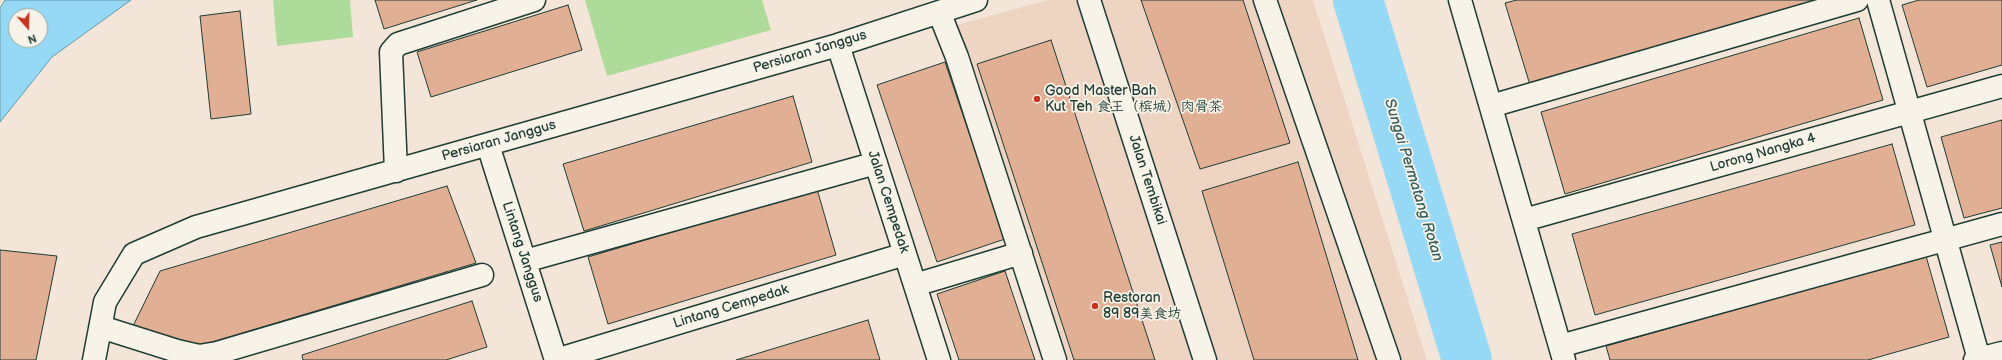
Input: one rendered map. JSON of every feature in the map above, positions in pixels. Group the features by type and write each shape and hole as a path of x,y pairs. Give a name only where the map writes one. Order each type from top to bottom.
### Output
{"street":[{"path":"396,170 391,52 398,44 534,0"},
{"name":"Persiaran Janggus","path":"94,360 105,302 134,254 196,227 838,45 976,0"},
{"name":"Jalan Tembikai","path":"1089,0 1205,360"},
{"path":"1265,0 1389,360"},
{"path":"1460,0 1562,353 2002,224"},
{"path":"1491,106 1857,0"},
{"path":"1878,0 1946,241 1977,360 2002,353"},
{"path":"939,12 957,57 1056,360"},
{"name":"Jalan Cempedak","path":"838,45 939,360"},
{"name":"Lorong Nangka 4","path":"1524,220 2002,86"},
{"name":"Lintang Janggus","path":"488,145 556,360"},
{"path":"525,261 876,164"},
{"path":"915,285 1021,253"},
{"name":"Lintang Cempedak","path":"556,360 905,254"},
{"path":"101,327 177,351 199,356 217,353 482,275"}],"shaded area":[{"path":"1048,0 1313,0 1427,360 1060,360 953,26"}],"green space":[{"path":"273,0 350,0 353,37 277,46"},
{"path":"585,0 762,0 771,30 607,76"}],"water":[{"path":"5,0 131,0 52,57 0,122 0,8"}],"building":[{"path":"375,0 477,0 384,29"},
{"path":"1141,0 1243,0 1290,143 1200,169"},
{"path":"1517,0 1819,0 1530,85 1505,3"},
{"path":"1919,0 2002,0 2002,65 1927,87 1902,5"},
{"path":"568,5 582,50 431,97 417,52"},
{"path":"240,11 251,114 211,119 200,16"},
{"path":"1859,18 1883,100 1565,194 1541,112"},
{"path":"1051,40 1155,360 1074,360 977,64"},
{"path":"945,62 1005,239 937,262 877,85"},
{"path":"793,96 812,162 584,231 563,164"},
{"path":"2002,120 2002,208 1964,218 1941,137"},
{"path":"1892,144 1915,225 1595,315 1572,234"},
{"path":"1298,162 1358,360 1254,360 1202,191"},
{"path":"447,186 476,263 199,346 133,326 160,271"},
{"path":"817,189 836,255 608,324 588,257"},
{"path":"2002,242 2002,287 1990,245"},
{"path":"0,250 57,256 36,360 0,360"},
{"path":"1926,256 1949,337 1868,360 1610,360 1606,346"},
{"path":"1005,271 1035,360 959,360 937,294"},
{"path":"472,301 487,347 446,360 303,360 302,355"},
{"path":"868,320 880,360 736,360"}],"waterway":[{"name":"Sungai Permatang Rotan","path":"1358,0 1467,360"}],"place":[{"name":"Good Master Bah Kut Teh 食王（槟城）肉骨茶","path":"1037,99"},
{"name":"Restoran 89 89美食坊","path":"1095,306"}]}
